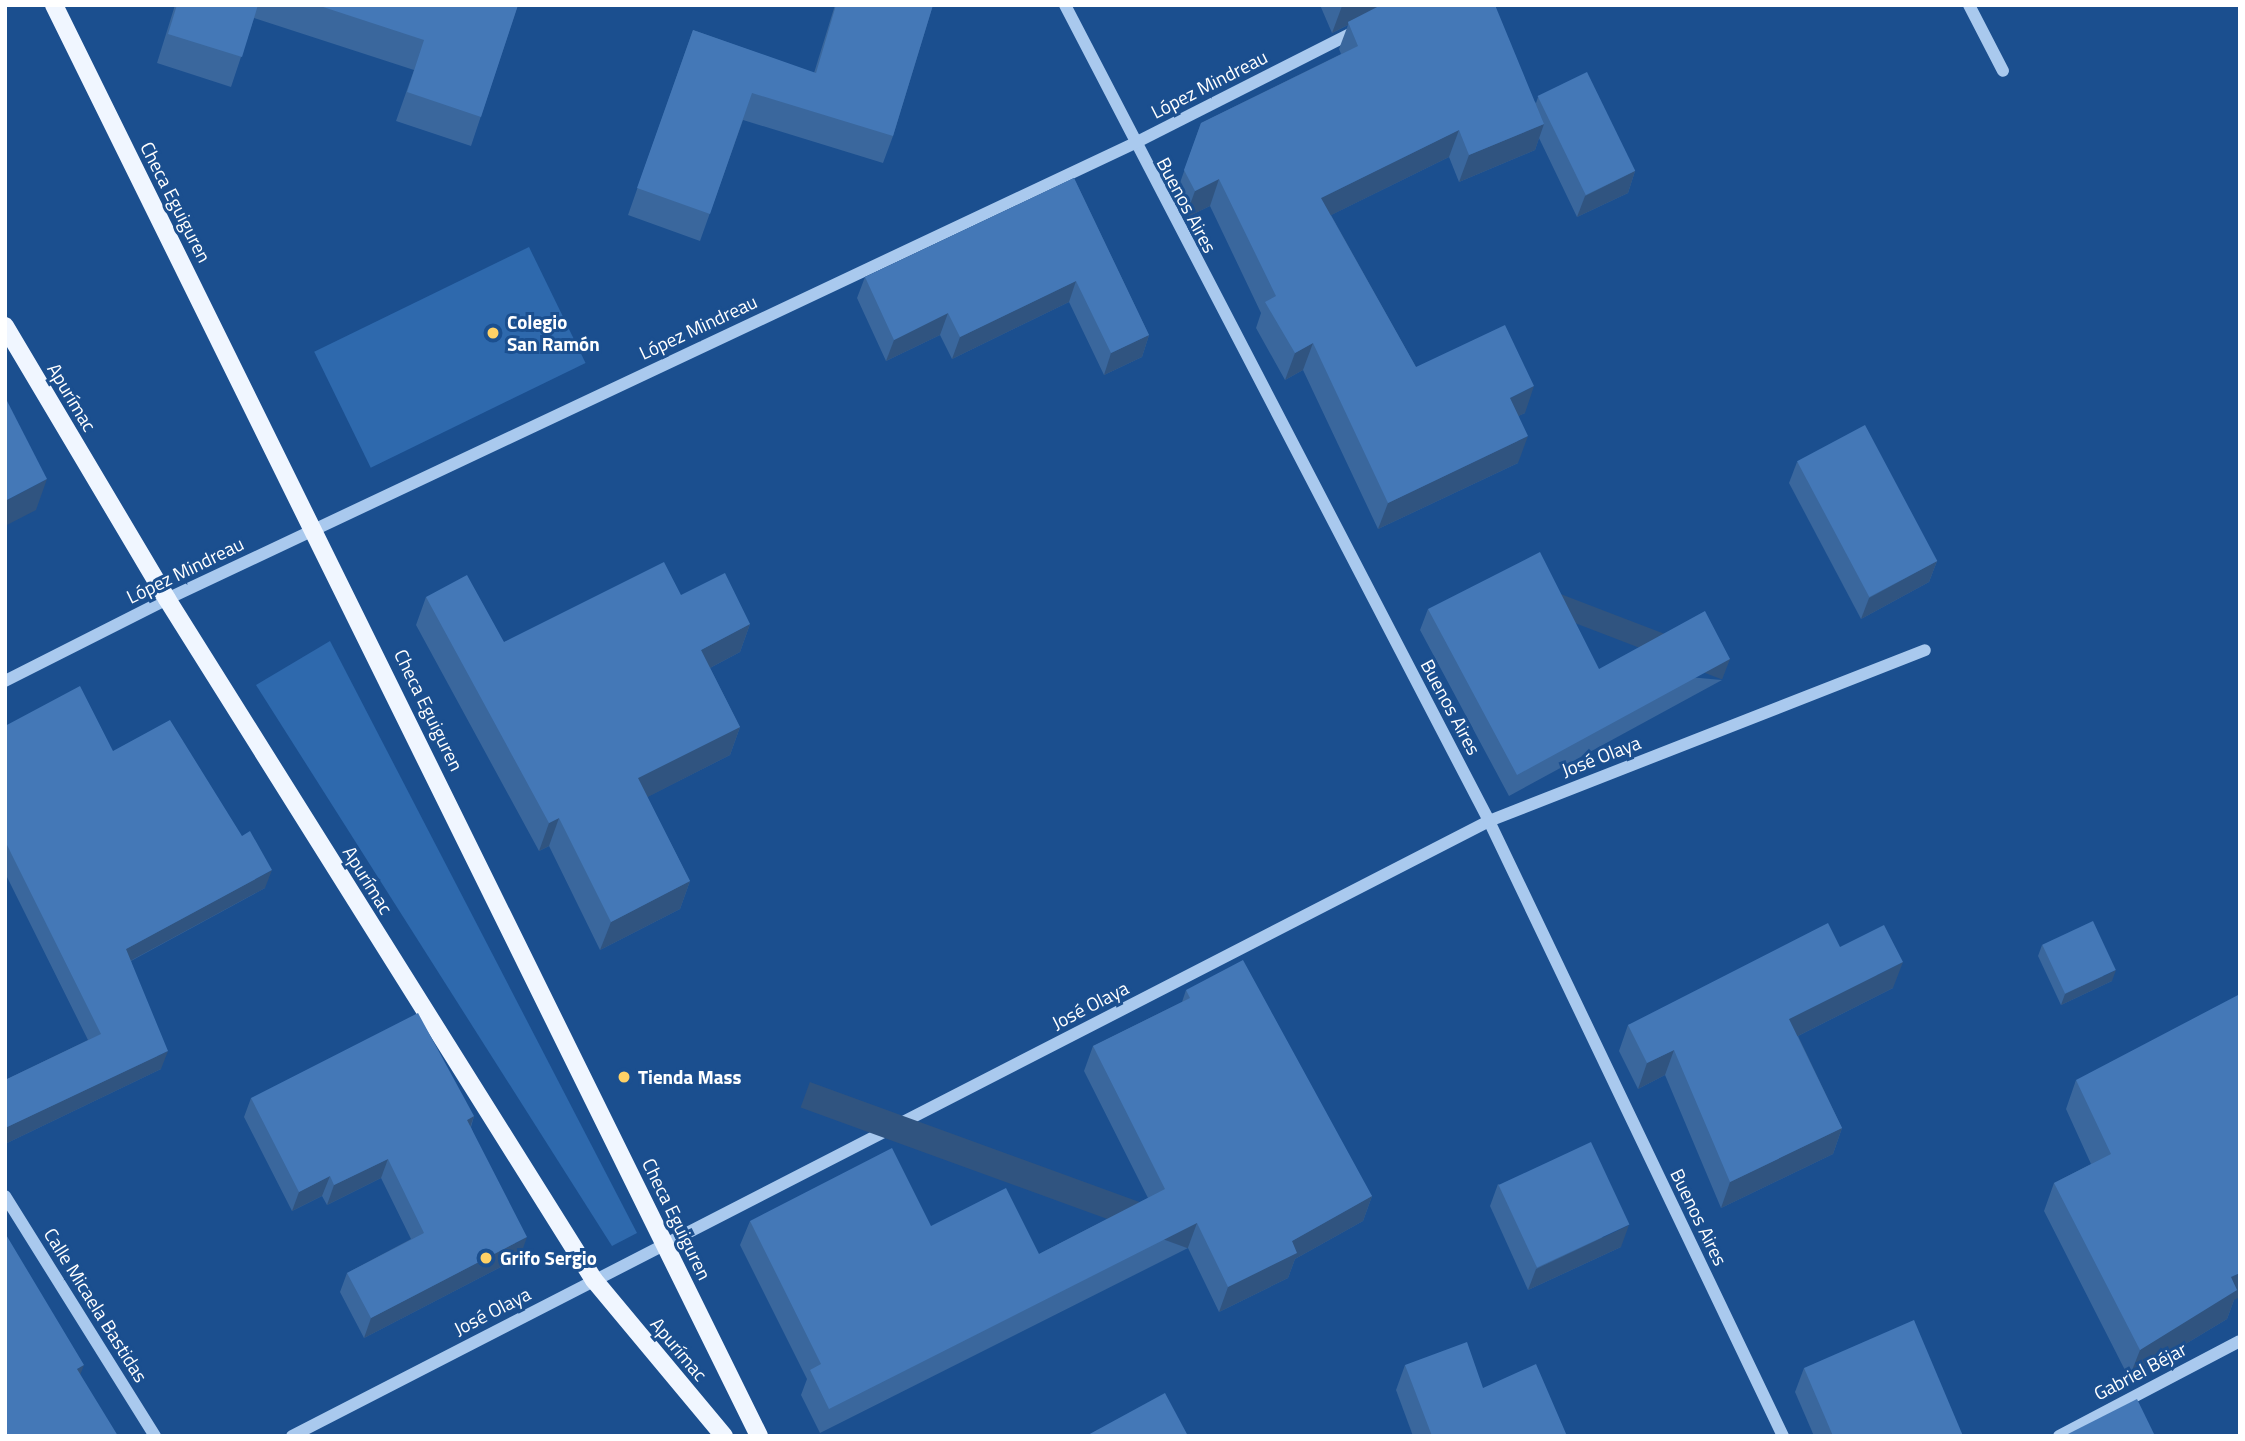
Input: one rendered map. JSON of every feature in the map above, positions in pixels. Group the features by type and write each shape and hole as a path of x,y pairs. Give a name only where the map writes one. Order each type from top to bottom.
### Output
{"main road":[{"name":"Checa Eguiguren","path":"54,5 317,528 759,1436"},
{"name":"Apurímac","path":"5,326 167,599 594,1280 724,1436"}],"street":[{"name":"Buenos Aires","path":"1065,5 1133,144 1489,821 1783,1436"},
{"path":"1969,5 2003,71"},
{"name":"López Mindreau","path":"5,681 167,599 1133,144 1369,24"},
{"name":"José Olaya","path":"292,1436 594,1280 667,1246 1489,821 1925,650"},
{"name":"Calle Micaela Bastidas","path":"5,1196 155,1436"},
{"name":"Gabriel Béjar","path":"2059,1436 2240,1341"}],"shaded area":[{"path":"529,247 586,363 371,468 314,352"},
{"path":"330,641 637,1233 612,1246 256,685"}],"building":[{"path":"177,5 258,5 242,57 168,34"},
{"path":"317,5 518,5 481,117 407,92 424,40"},
{"path":"836,5 933,5 893,136 752,93 710,214 637,188 693,30 816,73"},
{"path":"1381,5 1495,5 1544,124 1469,155 1459,130 1321,198 1416,367 1505,325 1534,386 1510,398 1528,436 1388,503 1313,343 1295,353 1265,302 1276,296 1219,179 1195,191 1184,170 1201,123 1358,46 1348,22"},
{"path":"1587,72 1635,171 1586,195 1538,96"},
{"path":"1074,178 1149,335 1111,353 1076,281 960,337 948,313 894,340 865,277"},
{"path":"5,397 47,479 5,501"},
{"path":"1865,425 1937,561 1869,597 1797,461"},
{"path":"1540,552 1599,669 1705,611 1730,659 1517,775 1428,609"},
{"path":"664,562 681,595 725,573 750,624 701,650 740,727 638,778 690,881 611,922 559,818 549,823 426,597 467,575 504,642"},
{"path":"80,686 113,751 170,720 242,836 250,831 272,870 126,949 168,1051 5,1128 5,1080 101,1034 5,841 5,726"},
{"path":"2093,921 2116,970 2065,994 2042,945"},
{"path":"1828,923 1840,947 1884,925 1903,962 1789,1019 1842,1128 1730,1182 1674,1050 1647,1063 1628,1025"},
{"path":"1243,960 1372,1196 1292,1241 1297,1253 1228,1287 1197,1223 829,1409 810,1370 821,1364 750,1221 892,1148 931,1226 1006,1188 1039,1254 1165,1189 1093,1046 1190,998 1186,990"},
{"path":"2240,994 2240,1273 2231,1277 2237,1290 2140,1350 2054,1183 2111,1154 2076,1080"},
{"path":"418,1013 474,1116 467,1120 527,1237 371,1318 347,1273 424,1233 388,1159 334,1185 330,1176 299,1192 251,1098"},
{"path":"1591,1142 1629,1224 1537,1268 1499,1185"},
{"path":"5,1233 84,1365 77,1369 118,1436 5,1436"},
{"path":"1914,1320 1963,1436 1833,1436 1804,1368"},
{"path":"1467,1342 1483,1388 1536,1364 1567,1436 1432,1436 1405,1365"},
{"path":"1165,1393 1188,1436 1086,1436"},
{"path":"2137,1399 2155,1436 2064,1436"}],"place":[{"name":"Colegio San Ramón","path":"493,333"},
{"name":"Tienda Mass","path":"624,1077"},
{"name":"Grifo Sergio","path":"486,1258"}]}
